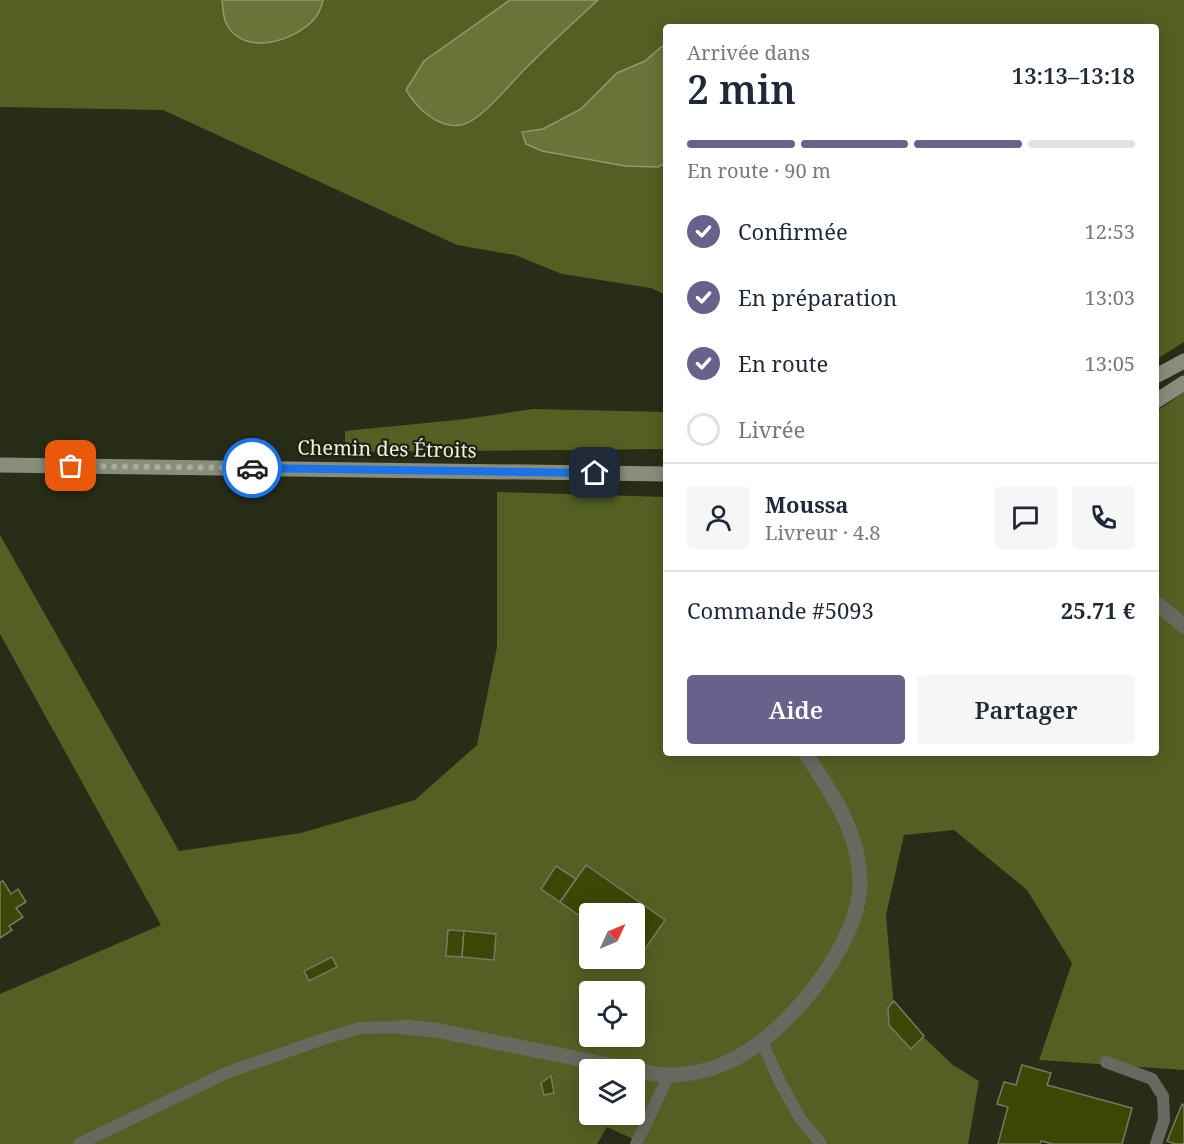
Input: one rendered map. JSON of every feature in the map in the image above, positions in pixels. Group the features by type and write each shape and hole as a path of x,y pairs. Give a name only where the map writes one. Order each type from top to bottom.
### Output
{"main road":[{"path":"1159,374 1184,361"},
{"path":"1159,399 1184,383"},
{"name":"Chemin des Étroits","path":"0,465 663,474"}],"street":[{"path":"1159,605 1184,626"},
{"path":"645,1072 669,1075 700,1071 729,1062 762,1042 821,979 844,943 858,906 860,882 857,849 835,797 807,756"},
{"path":"402,1027 435,1030 579,1059"}],"lane":[{"path":"79,1144 226,1073 360,1028 402,1027"},
{"path":"762,1042 800,1118 821,1144"},
{"path":"1106,1062 1152,1079 1163,1096 1164,1120 1156,1144"},
{"path":"636,1144 669,1075"}],"shaded area":[{"path":"0,0 1184,0 1184,342 1159,358 1159,24 663,24 663,294 651,288 562,274 515,255 457,245 163,110 0,107"},
{"path":"222,0 323,1 316,16 295,33 283,39 257,43 244,40 234,34 225,21"},
{"path":"510,0 598,0 478,116 461,125 452,125 444,124 429,116 406,90 424,61"},
{"path":"663,46 663,164 658,167 625,166 542,151 526,144 522,132 543,129 581,109 617,73 645,61"},
{"path":"1184,392 1184,1070 1039,1060 1072,963 1027,890 954,830 904,835 886,915 894,1009 953,1065 979,1081 968,1144 644,1144 607,1127 597,1144 0,1144 0,994 161,925 0,634 0,535 179,851 301,833 415,800 477,745 497,647 497,492 663,497 663,756 1159,756 1159,410"},
{"path":"533,409 663,412 663,449 345,452 345,431 466,419"}],"building":[{"path":"586,865 641,903 579,903 579,915 560,902"},
{"path":"556,866 576,879 560,902 541,889"},
{"path":"3,881 11,894 18,889 26,902 16,908 23,917 9,926 12,930 0,938 0,882"},
{"path":"645,906 665,920 645,949"},
{"path":"448,930 464,931 462,957 446,956"},
{"path":"464,931 496,934 494,960 462,957"},
{"path":"332,957 337,967 309,981 304,971"},
{"path":"894,1001 924,1036 911,1049 889,1025 888,1008"},
{"path":"1022,1065 1051,1073 1047,1085 1132,1108 1122,1144 1053,1144 1041,1141 1040,1144 998,1144 1008,1107 997,1104 1004,1082 1016,1085"},
{"path":"551,1076 554,1093 544,1095 541,1083"},
{"path":"1182,1104 1184,1105 1184,1144 1175,1144 1167,1141"}],"way so far":[{"path":"71,466 252,468"}],"route":[{"path":"252,468 595,473"}]}
